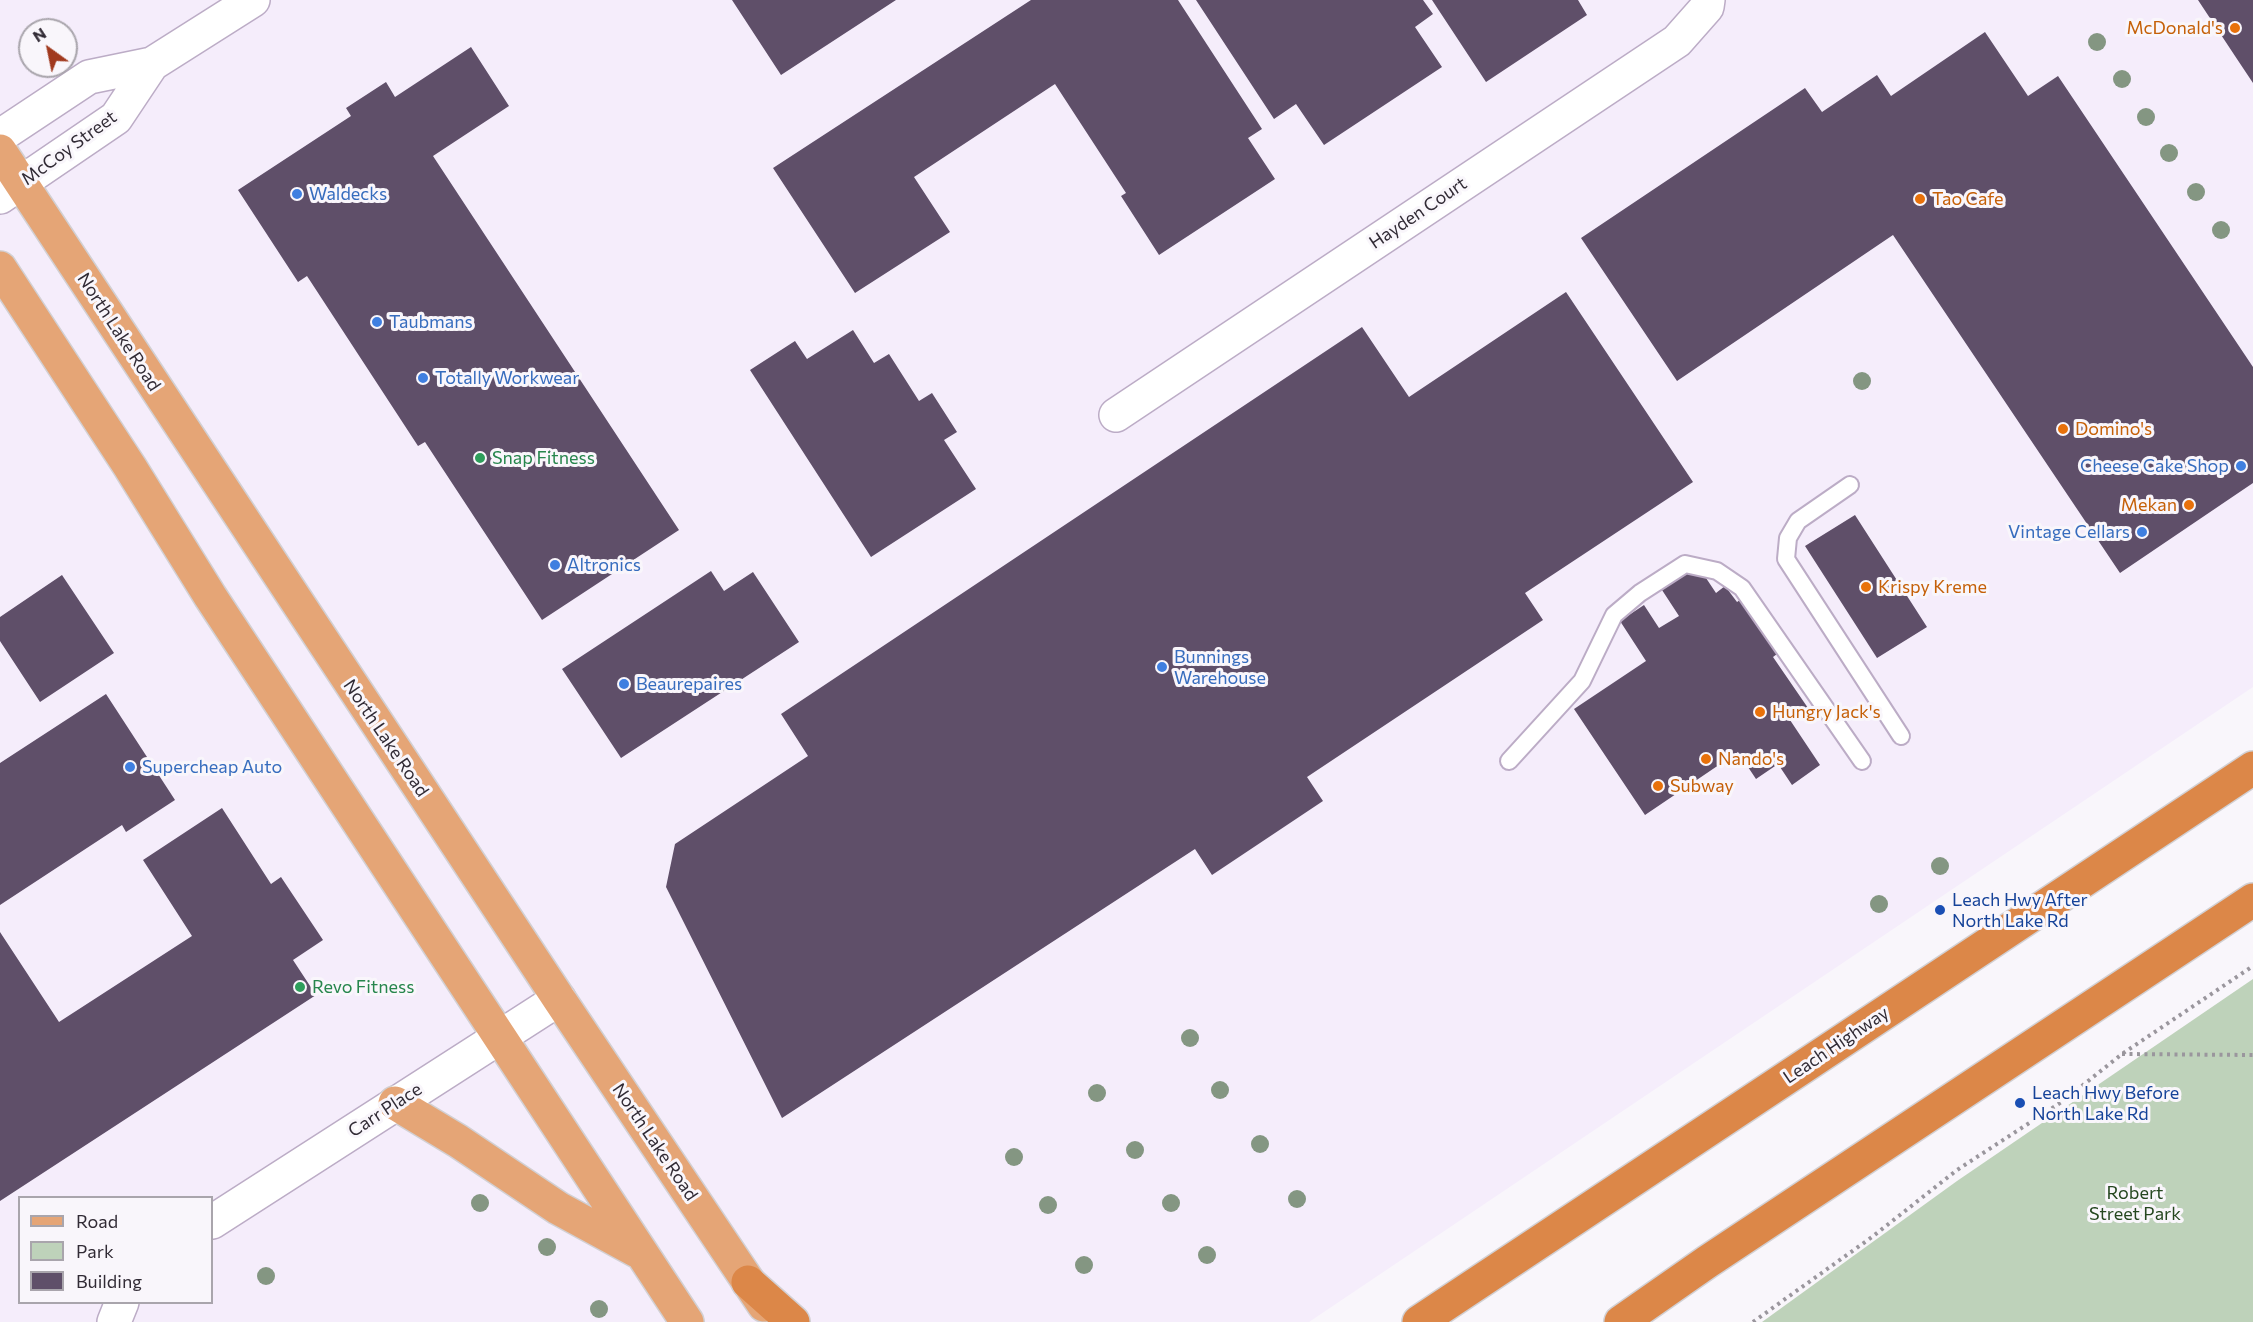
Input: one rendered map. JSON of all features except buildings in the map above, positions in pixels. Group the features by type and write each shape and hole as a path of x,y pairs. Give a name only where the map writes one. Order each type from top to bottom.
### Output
{"highway":[{"name":"Leach Highway","path":"1419,1322 2253,768"},
{"path":"1621,1322 1707,1262 2253,900"},
{"path":"1664,1322 1707,1262"},
{"path":"748,1282 793,1322"}],"main road":[{"name":"North Lake Road","path":"0,151 11,190 208,468 559,999 776,1322"},
{"path":"0,268 130,467 210,596 687,1322"},
{"path":"395,1103 458,1141 558,1208 641,1254"}],"street":[{"name":"McCoy Street","path":"0,136 89,76 152,64 253,0"},
{"name":"Hayden Court","path":"1116,415 1677,41 1707,7 1708,0"},
{"name":"McCoy Street","path":"11,190 117,118 152,64"},
{"name":"Carr Place","path":"213,1221 559,999"},
{"path":"114,1322 121,1304"}],"lane":[{"path":"1850,485 1798,521 1788,538 1786,559 1901,736"},
{"path":"1509,761 1582,681 1614,615 1640,593 1685,564 1717,571 1742,588 1862,761"}],"path":[{"path":"1753,1322 1872,1237 1957,1170 2063,1101 2122,1054 2253,966"},
{"path":"2122,1054 2253,1055"}],"shaded area":[{"path":"0,0 2253,0 2253,687 1309,1322 0,1322"}],"green space":[{"name":"Robert Street Park","path":"2253,979 2253,1322 1762,1322 1957,1181"}],"place":[{"name":"McDonald's","path":"2235,28"},
{"name":"Waldecks","path":"297,194"},
{"name":"Tao Cafe","path":"1920,199"},
{"name":"Taubmans","path":"377,322"},
{"name":"Totally Workwear","path":"423,378"},
{"name":"Domino's","path":"2063,429"},
{"name":"Snap Fitness","path":"480,458"},
{"name":"Cheese Cake Shop","path":"2241,466"},
{"name":"Mekan","path":"2189,505"},
{"name":"Vintage Cellars","path":"2142,532"},
{"name":"Altronics","path":"555,565"},
{"name":"Krispy Kreme","path":"1866,587"},
{"name":"Bunnings Warehouse","path":"1162,667"},
{"name":"Beaurepaires","path":"624,684"},
{"name":"Hungry Jack's","path":"1760,712"},
{"name":"Nando's","path":"1706,759"},
{"name":"Supercheap Auto","path":"130,767"},
{"name":"Subway","path":"1658,786"},
{"name":"Leach Hwy After North Lake Rd","path":"1940,910"},
{"name":"Revo Fitness","path":"300,987"},
{"name":"Leach Hwy Before North Lake Rd","path":"2020,1103"}]}
